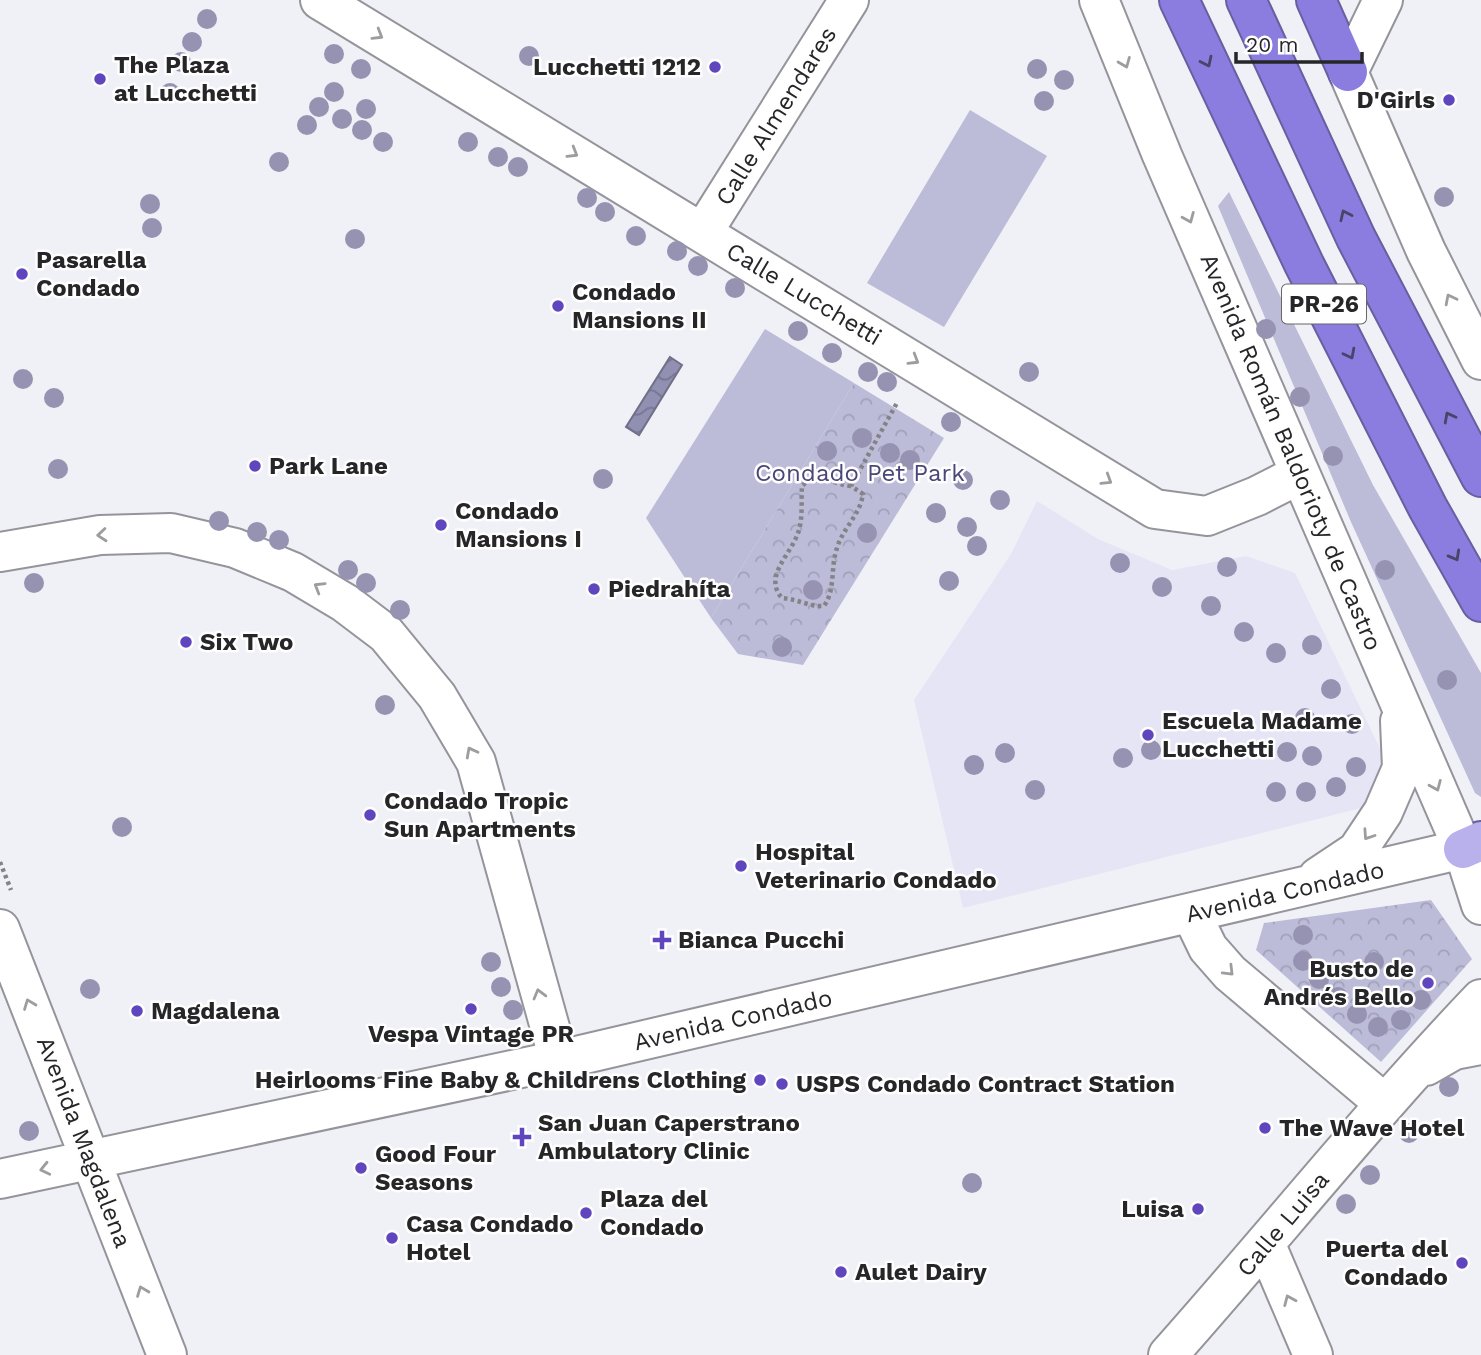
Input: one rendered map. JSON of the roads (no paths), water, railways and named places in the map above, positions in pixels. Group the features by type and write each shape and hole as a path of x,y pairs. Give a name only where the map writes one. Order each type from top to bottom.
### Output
{"highway":[{"name":"PR-26","path":"1179,0 1310,277 1428,508 1481,602"},
{"name":"PR-26","path":"1246,0 1356,238 1481,477"},
{"path":"1316,0 1348,72"}],"street":[{"name":"Calle Lucchetti","path":"320,0 1155,509 1206,516 1257,496 1300,474"},
{"name":"Calle Almendares","path":"704,232 849,0"},
{"name":"Avenida Román Baldorioty de Castro","path":"1099,0 1399,702 1472,845 1481,905"},
{"path":"1383,0 1348,72 1426,251 1481,358"},
{"path":"0,552 100,535 171,533 235,548 293,572 345,603 386,634 437,696 476,762 559,1060"},
{"path":"1302,888 1357,851 1383,812 1402,768 1399,702"},
{"name":"Avenida Condado","path":"0,1179 559,1060 1192,915 1472,845"},
{"path":"1192,915 1208,948 1230,973 1395,1090 1454,1050 1481,1045"},
{"name":"Avenida Magdalena","path":"0,929 167,1355"},
{"name":"Calle Luisa","path":"1168,1355 1266,1245 1395,1090 1481,999"},
{"path":"1266,1245 1313,1355"}],"water":[{"path":"670,357 682,365 639,435 626,427"}],"place":[{"name":"Lucchetti 1212","path":"715,67"},
{"name":"The Plaza at Lucchetti","path":"100,79"},
{"name":"D'Girls","path":"1449,100"},
{"name":"Pasarella Condado","path":"22,274"},
{"name":"Condado Mansions II","path":"558,306"},
{"name":"Park Lane","path":"255,466"},
{"name":"Condado Mansions I","path":"441,525"},
{"name":"Piedrahíta","path":"594,589"},
{"name":"Six Two","path":"186,642"},
{"name":"Escuela Madame Lucchetti","path":"1148,735"},
{"name":"Condado Tropic Sun Apartments","path":"370,815"},
{"name":"Hospital Veterinario Condado","path":"741,866"},
{"name":"Bianca Pucchi","path":"662,940"},
{"name":"Busto de Andrés Bello","path":"1428,983"},
{"name":"Vespa Vintage PR","path":"471,1009"},
{"name":"Magdalena","path":"137,1011"},
{"name":"Heirlooms Fine Baby & Childrens Clothing","path":"760,1080"},
{"name":"USPS Condado Contract Station","path":"782,1084"},
{"name":"The Wave Hotel","path":"1265,1128"},
{"name":"San Juan Caperstrano Ambulatory Clinic","path":"522,1137"},
{"name":"Good Four Seasons","path":"361,1168"},
{"name":"Luisa","path":"1198,1209"},
{"name":"Plaza del Condado","path":"586,1213"},
{"name":"Casa Condado Hotel","path":"392,1238"},
{"name":"Puerta del Condado","path":"1462,1263"},
{"name":"Aulet Dairy","path":"841,1272"}],"park label":[{"name":"Condado Pet Park","path":"860,473"}]}
